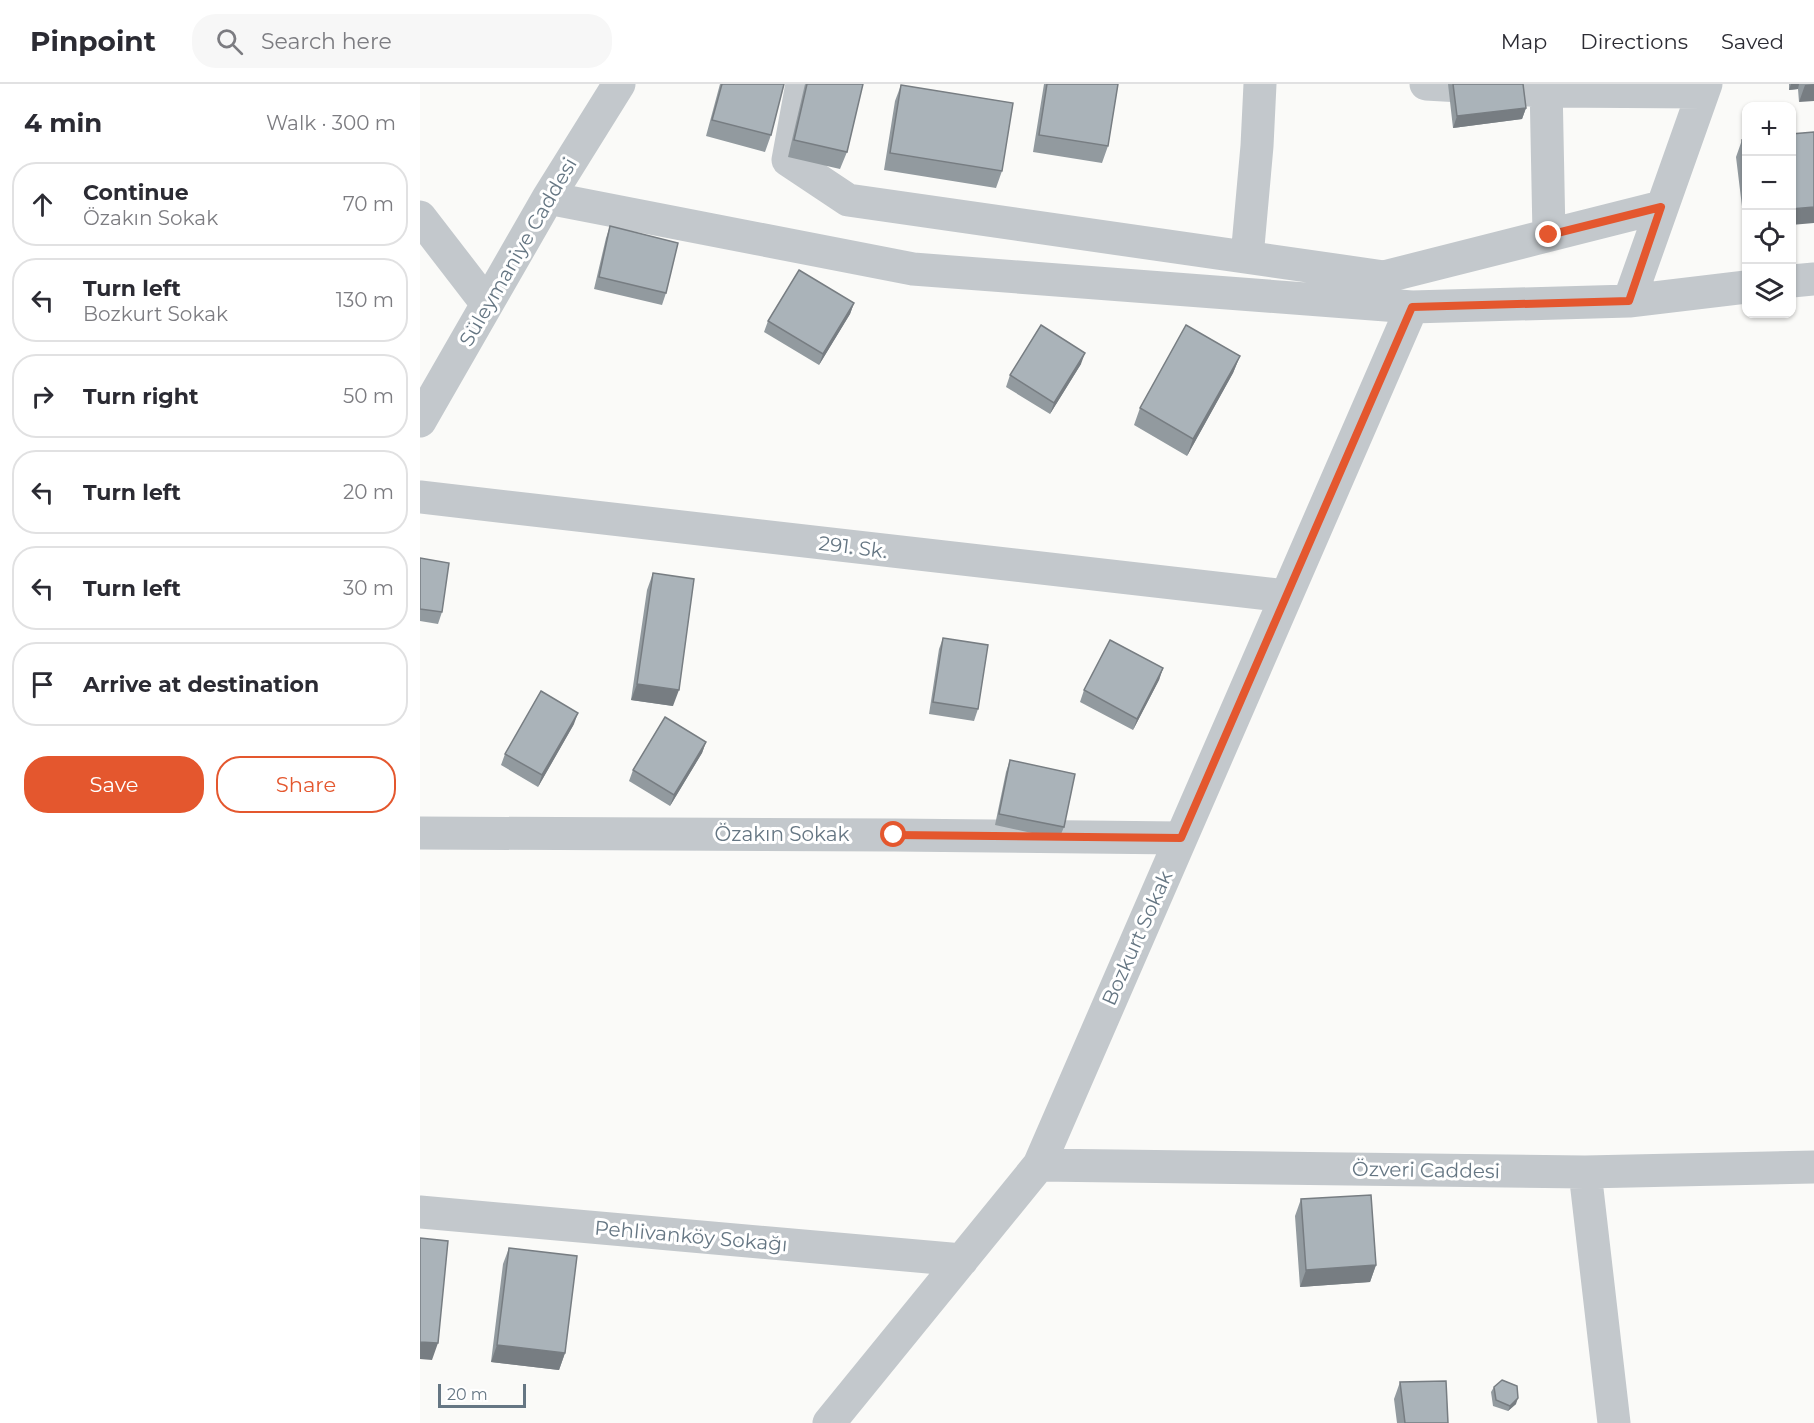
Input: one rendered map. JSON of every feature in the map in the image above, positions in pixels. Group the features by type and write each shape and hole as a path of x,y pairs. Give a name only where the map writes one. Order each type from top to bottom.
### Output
{"street":[{"name":"Süleymaniye Caddesi","path":"420,421 548,198 619,84"},
{"path":"802,84 788,160 848,200 1384,277 1661,207"},
{"path":"1247,257 1260,84"},
{"path":"1426,84 1705,88 1629,301"},
{"path":"1546,87 1549,235"},
{"path":"548,198 913,269 1412,307 1629,301 1742,287"},
{"path":"420,217 487,304"},
{"path":"1796,281 1814,279"},
{"name":"Bozkurt Sokak","path":"829,1423 1038,1165 1412,307"},
{"name":"291. Sk.","path":"420,497 1286,596"},
{"name":"Özakın Sokak","path":"420,834 1181,838"},
{"name":"Özveri Caddesi","path":"1038,1165 1585,1172 1814,1167"},
{"path":"1585,1172 1614,1423"},
{"name":"Pehlivanköy Sokağı","path":"420,1212 962,1260"}],"building":[{"path":"722,84 784,84 771,135 712,120"},
{"path":"807,84 863,84 847,152 794,140"},
{"path":"1047,84 1118,84 1108,146 1039,135"},
{"path":"1453,84 1523,84 1526,108 1457,116"},
{"path":"901,85 1013,103 1002,171 890,153"},
{"path":"1814,132 1814,207 1796,209 1796,134"},
{"path":"610,226 678,243 666,293 599,277"},
{"path":"799,270 854,303 823,354 768,321"},
{"path":"1041,325 1085,353 1054,403 1010,375"},
{"path":"1186,325 1240,356 1193,439 1140,408"},
{"path":"420,558 449,563 442,612 420,609"},
{"path":"653,573 694,579 679,690 637,684"},
{"path":"943,638 988,645 978,709 933,702"},
{"path":"1110,640 1163,668 1137,719 1084,690"},
{"path":"541,691 578,713 542,775 505,754"},
{"path":"665,717 706,742 674,795 633,770"},
{"path":"1010,760 1075,774 1064,827 999,814"},
{"path":"1371,1195 1376,1265 1306,1270 1301,1199"},
{"path":"420,1238 448,1241 438,1343 420,1342"},
{"path":"509,1248 577,1256 565,1353 497,1345"},
{"path":"1502,1380 1517,1386 1518,1398 1510,1406 1496,1400 1494,1387"},
{"path":"1446,1381 1448,1423 1405,1423 1400,1382"}],"route":[{"path":"894,835 1181,838 1412,307 1629,301 1661,207 1549,235"}]}
